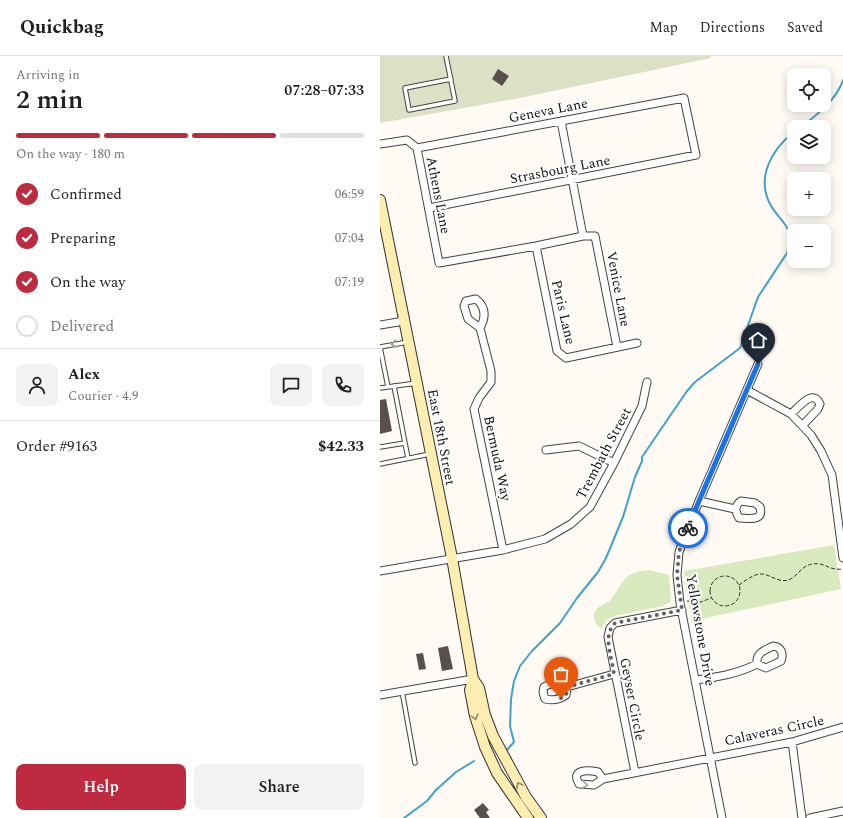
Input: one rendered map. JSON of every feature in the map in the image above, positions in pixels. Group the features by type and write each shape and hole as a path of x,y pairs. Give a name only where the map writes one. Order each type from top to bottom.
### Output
{"main road":[{"name":"East 18th Street","path":"380,200 452,558 473,679 479,688 485,715 493,736 523,791 541,818"},
{"name":"East 18th Street","path":"473,679 470,690 475,716 485,747 497,773 528,818"}],"street":[{"name":"Geneva Lane","path":"417,148 684,98 696,155"},
{"path":"536,246 583,236 560,121"},
{"name":"Athens Lane","path":"380,144 408,140 417,148 439,263 536,246"},
{"name":"Strasbourg Lane","path":"429,208 696,155"},
{"name":"Venice Lane","path":"583,236 595,236 617,347"},
{"name":"Paris Lane","path":"536,246 557,351 566,358 637,344"},
{"path":"380,325 404,321"},
{"name":"Bermuda Way","path":"480,328 491,371 491,382 479,398 474,409 503,550"},
{"name":"Yellowstone Drive","path":"722,818 681,606 677,575 679,552 699,501 758,364"},
{"name":"Trembath Street","path":"380,571 503,550 545,539 571,524 590,507 614,463 642,406 647,382"},
{"path":"747,390 791,414 803,425 821,450 832,475 843,558"},
{"path":"791,414 808,398 815,397 820,404 818,409 803,425"},
{"path":"546,450 579,446 614,463"},
{"path":"699,501 735,509"},
{"name":"Geyser Circle","path":"634,772 614,674 608,637 610,628 615,623 681,606"},
{"path":"696,680 727,676 757,664"},
{"path":"567,687 614,674"},
{"path":"380,696 473,679"},
{"name":"Calaveras Circle","path":"710,757 792,742 843,727"},
{"path":"792,742 802,818"},
{"path":"604,779 710,757"},
{"path":"810,818 843,810"}],"lane":[{"path":"446,56 455,101 410,110 405,88 450,79"},
{"path":"388,387 382,368 380,347 409,342"},
{"path":"380,388 417,383"},
{"path":"394,386 408,458"},
{"path":"380,447 405,443"},
{"path":"380,464 431,454"},
{"path":"402,692 415,763"}],"path":[{"path":"739,585 755,575 760,574 787,580 792,578 801,568 813,564 820,564 835,570 843,569"},
{"path":"728,576 737,581 740,596 733,604 729,606 718,604 712,597 710,593 712,583 719,577 728,576"},
{"path":"681,606 692,601 701,602 712,597"}],"green space":[{"path":"380,56 711,56 711,58 520,98 380,123"},
{"path":"834,545 841,589 692,621 684,571"},
{"path":"649,570 669,575 670,602 663,606 614,616 607,620 600,628 594,620 596,609 611,600 626,578 630,575"}],"building":[{"path":"498,69 509,76 502,86 492,79"},
{"path":"386,399 392,431 380,434 380,400"},
{"path":"448,646 453,669 442,671 438,648"},
{"path":"423,653 426,669 419,670 416,654"},
{"path":"483,803 489,810 486,812 490,818 480,818 474,810"}],"waterway":[{"path":"810,120 820,112 836,94 843,80"},
{"path":"507,750 514,742 510,726 511,699 514,681 520,666 532,651 560,623 577,598 598,572 606,558 623,517 635,477 642,461 642,457 687,391 695,382 740,348 758,297 787,253 790,237 786,226 770,204 766,194 765,184 768,164 773,155 787,138"},
{"path":"404,818 427,801 436,790 456,772 474,761"}],"way so far":[{"path":"561,698 566,695 567,687 614,674 608,637 610,628 615,623 682,610 677,575 679,552 688,528"}],"route":[{"path":"688,528 758,364"}]}
